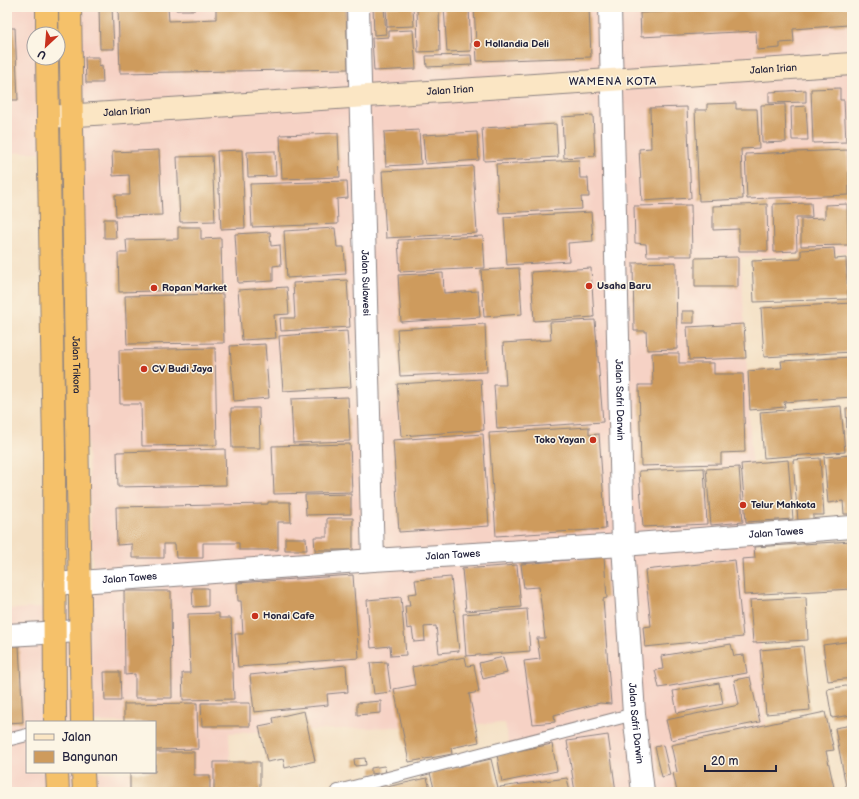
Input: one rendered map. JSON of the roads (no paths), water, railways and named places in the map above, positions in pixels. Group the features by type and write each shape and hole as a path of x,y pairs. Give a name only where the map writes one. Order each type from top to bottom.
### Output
{"highway":[{"path":"46,7 47,26"},
{"name":"Jalan Trikora","path":"70,7 82,721"},
{"path":"47,66 54,584 56,631 55,721"},
{"path":"52,361 77,360"},
{"path":"57,773 58,792"},
{"path":"83,773 84,792"}],"main road":[{"name":"Jalan Irian","path":"48,117 71,114 359,95 852,64"}],"street":[{"name":"Jalan Sulawesi","path":"358,7 359,95 373,560"},
{"name":"Jalan Safri Darwin","path":"610,7 624,545 634,714 644,792"},
{"name":"Jalan Tawes","path":"54,584 373,560 624,545 852,527"},
{"path":"7,634 80,631"}],"lane":[{"path":"338,791 634,714"},
{"path":"7,740 26,735"}],"place":[{"name":"Hollandia Deli","path":"477,44"},
{"name":"Usaha Baru","path":"589,286"},
{"name":"Ropan Market","path":"154,288"},
{"name":"CV Budi Jaya","path":"144,369"},
{"name":"Toko Yayan","path":"593,440"},
{"name":"Telur Mahkota","path":"743,505"},
{"name":"Honai Cafe","path":"255,616"}],"district":[{"name":"WAMENA KOTA","path":"613,81"}]}
